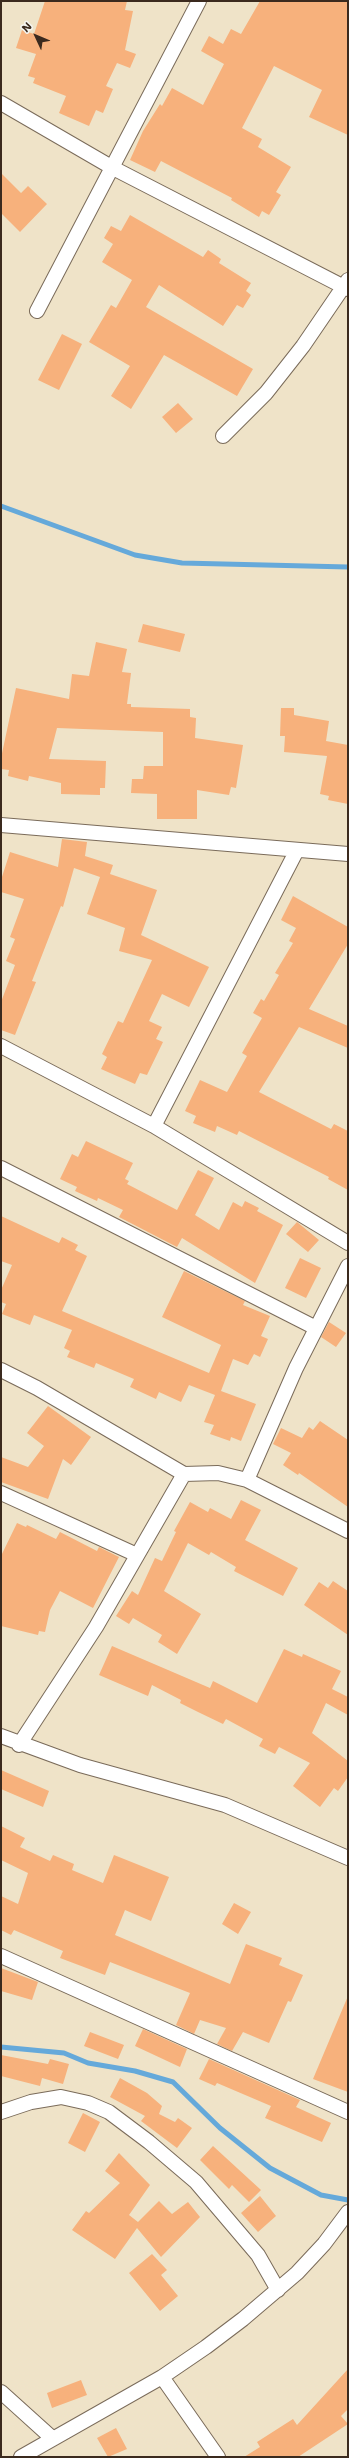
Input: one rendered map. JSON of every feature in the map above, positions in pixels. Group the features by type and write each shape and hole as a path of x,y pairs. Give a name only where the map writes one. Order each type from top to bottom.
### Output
{"street":[{"path":"37,311 200,1"},
{"path":"1,103 113,168 347,285 266,393 223,436"},
{"path":"1,825 348,854"},
{"path":"154,1126 297,850"},
{"path":"1,1046 154,1126 348,1244"},
{"path":"1,1168 316,1328"},
{"path":"247,1480 296,1368 348,1266"},
{"path":"1,1370 37,1388 184,1474 218,1473 247,1480 348,1531"},
{"path":"19,1745 96,1626 184,1474"},
{"path":"1,1493 138,1555"},
{"path":"1,1736 19,1745 80,1765 225,1805 348,1858"},
{"path":"1,1956 348,2112"},
{"path":"1,2112 30,2102 61,2097 88,2103 109,2112 149,2142 196,2182 258,2255 278,2290"},
{"path":"20,2457 162,2377 230,2328 278,2290 324,2244 348,2212"},
{"path":"162,2377 218,2457"},
{"path":"1,2392 52,2438"}],"building":[{"path":"45,1 127,1 125,10 133,11 125,50 136,54 130,68 117,63 106,86 113,89 103,113 96,110 89,126 59,113 66,96 33,83 35,78 28,76 36,54 16,48 22,30 34,34"},
{"path":"260,1 348,1 348,135 309,117 322,90 274,66 242,128 262,139 258,147 291,167 276,192 281,195 269,215 262,211 259,217 231,200 232,198 161,161 155,172 130,160 143,131 160,104 162,106 172,88 203,105 224,64 201,51 209,36 223,44 231,29 241,34"},
{"path":"1,173 21,193 28,186 47,204 20,232 1,213"},
{"path":"130,215 203,257 208,250 221,259 219,263 251,283 246,291 251,295 243,308 237,305 223,326 159,285 146,307 253,369 237,396 164,355 131,409 111,396 130,366 89,342 111,305 116,308 132,280 102,262 113,244 104,238 111,226 121,231"},
{"path":"62,334 82,344 59,390 38,380"},
{"path":"178,403 193,419 176,433 162,417"},
{"path":"143,624 185,634 180,652 138,642"},
{"path":"96,642 127,649 122,672 131,673 127,704 131,704 131,707 190,709 190,717 196,718 195,738 243,745 236,788 231,787 229,795 197,790 197,819 157,819 157,794 131,793 132,779 143,779 144,766 163,766 163,732 57,728 49,759 106,761 105,788 100,788 100,795 61,794 61,783 29,776 28,781 8,776 9,770 1,769 1,758 16,688 69,699 72,674 89,676"},
{"path":"281,708 294,708 294,715 329,721 326,741 348,745 348,804 328,800 329,796 320,794 327,756 284,752 285,736 280,736"},
{"path":"62,839 87,842 85,856 113,865 110,874 157,890 141,935 209,967 189,1007 162,994 149,1021 162,1027 156,1039 163,1042 147,1075 140,1073 135,1084 101,1069 107,1057 102,1054 118,1021 123,1023 152,960 119,951 125,928 87,914 100,877 74,868 63,907 61,906 32,981 36,982 15,1035 1,1030 1,1002 15,965 6,961 15,939 10,937 24,899 1,892 1,880 10,852 58,867"},
{"path":"293,896 348,927 348,944 309,1009 348,1026 348,1048 299,1027 259,1092 331,1129 334,1124 348,1131 348,1190 328,1179 329,1177 239,1131 237,1135 217,1126 215,1132 193,1123 196,1116 185,1111 200,1080 227,1092 247,1056 242,1053 262,1018 253,1013 261,999 264,1001 279,975 275,973 293,943 289,941 296,928 281,920"},
{"path":"86,1141 133,1163 125,1179 129,1181 127,1184 177,1210 198,1170 214,1178 195,1215 219,1230 233,1202 242,1207 245,1201 259,1208 257,1211 283,1225 255,1283 182,1238 177,1247 119,1217 123,1210 98,1198 97,1201 75,1191 77,1187 60,1179 72,1154 78,1157"},
{"path":"1,1216 59,1243 62,1237 78,1245 75,1250 87,1256 62,1311 209,1373 221,1345 162,1317 184,1271 245,1301 243,1305 270,1316 261,1336 268,1339 260,1357 254,1354 248,1365 233,1359 221,1391 256,1404 241,1441 231,1437 230,1441 210,1434 214,1425 204,1422 215,1395 189,1385 181,1402 159,1392 156,1399 130,1387 134,1379 96,1363 94,1368 67,1357 70,1351 64,1348 72,1330 34,1315 30,1325 2,1314 6,1304 1,1302 1,1290 12,1265 1,1261"},
{"path":"297,1222 319,1240 308,1252 286,1234"},
{"path":"300,1258 321,1268 306,1298 285,1288"},
{"path":"329,1322 346,1333 336,1347 321,1337"},
{"path":"48,1406 91,1437 71,1465 63,1459 48,1499 1,1482 1,1457 28,1467 44,1446 27,1433"},
{"path":"320,1421 348,1440 348,1507 299,1473 298,1475 283,1465 291,1453 273,1444 281,1428 302,1438 309,1427 313,1430"},
{"path":"241,1500 261,1510 245,1540 298,1568 283,1596 234,1571 236,1567 211,1552 209,1555 188,1543 164,1591 201,1614 177,1654 158,1642 162,1635 133,1618 129,1624 116,1616 132,1591 138,1595 155,1558 162,1561 176,1532 174,1531 190,1502 208,1512 210,1508 231,1519"},
{"path":"17,1523 26,1527 27,1525 56,1539 60,1532 97,1551 99,1547 119,1557 93,1608 60,1591 50,1610 45,1632 39,1631 38,1635 1,1626 1,1556"},
{"path":"333,1581 348,1591 348,1635 304,1605 319,1582 328,1588"},
{"path":"112,1646 210,1688 213,1681 257,1703 284,1649 302,1657 303,1654 341,1671 332,1689 348,1697 348,1715 326,1703 312,1733 348,1761 348,1777 338,1791 334,1788 320,1807 293,1786 310,1763 279,1747 275,1754 259,1746 263,1739 226,1719 223,1724 198,1712 180,1703 181,1700 152,1685 148,1696 99,1675"},
{"path":"1,1770 49,1791 43,1807 1,1789"},
{"path":"1,1826 25,1838 20,1847 50,1861 53,1855 74,1864 72,1870 103,1883 114,1855 169,1877 151,1921 125,1910 115,1935 230,1984 246,1944 282,1958 279,1965 303,1975 291,2002 288,2001 269,2043 243,2032 232,2051 217,2044 226,2028 200,2020 194,2034 176,2025 190,1993 110,1962 105,1975 60,1958 63,1951 14,1930 11,1935 1,1930 1,1896 18,1904 28,1873 1,1860"},
{"path":"234,1903 251,1912 238,1934 222,1924"},
{"path":"1,1968 38,1982 32,2000 1,1991"},
{"path":"348,1996 348,2092 313,2079"},
{"path":"143,2029 187,2049 180,2067 135,2046"},
{"path":"90,2032 124,2045 118,2059 84,2046"},
{"path":"1,2055 48,2064 50,2059 69,2064 63,2084 42,2078 40,2086 1,2076"},
{"path":"209,2059 300,2100 296,2107 331,2123 322,2142 265,2118 271,2106 217,2083 215,2086 199,2079"},
{"path":"120,2078 147,2093 162,2106 159,2114 175,2122 178,2118 192,2128 177,2148 141,2121 145,2116 110,2097"},
{"path":"83,2113 100,2122 85,2152 68,2143"},
{"path":"213,2146 261,2190 249,2202 232,2185 229,2189 200,2160"},
{"path":"119,2153 150,2185 129,2215 138,2222 159,2201 172,2214 188,2202 200,2217 161,2257 137,2228 115,2259 72,2230 86,2211 89,2213 120,2183 105,2171"},
{"path":"260,2196 276,2216 258,2232 241,2213"},
{"path":"152,2254 167,2270 161,2275 178,2296 160,2311 129,2273"},
{"path":"348,2369 348,2409 341,2416 348,2424 298,2457 244,2457 260,2447 257,2442 293,2419 297,2425"},
{"path":"81,2380 87,2395 52,2408 47,2393"},
{"path":"116,2428 127,2449 108,2457 97,2438"}],"waterway":[{"path":"1,506 135,555 182,563 348,567"},
{"path":"1,2047 64,2053 88,2063 135,2071 173,2082 220,2128 270,2168 321,2195 348,2200"}]}
